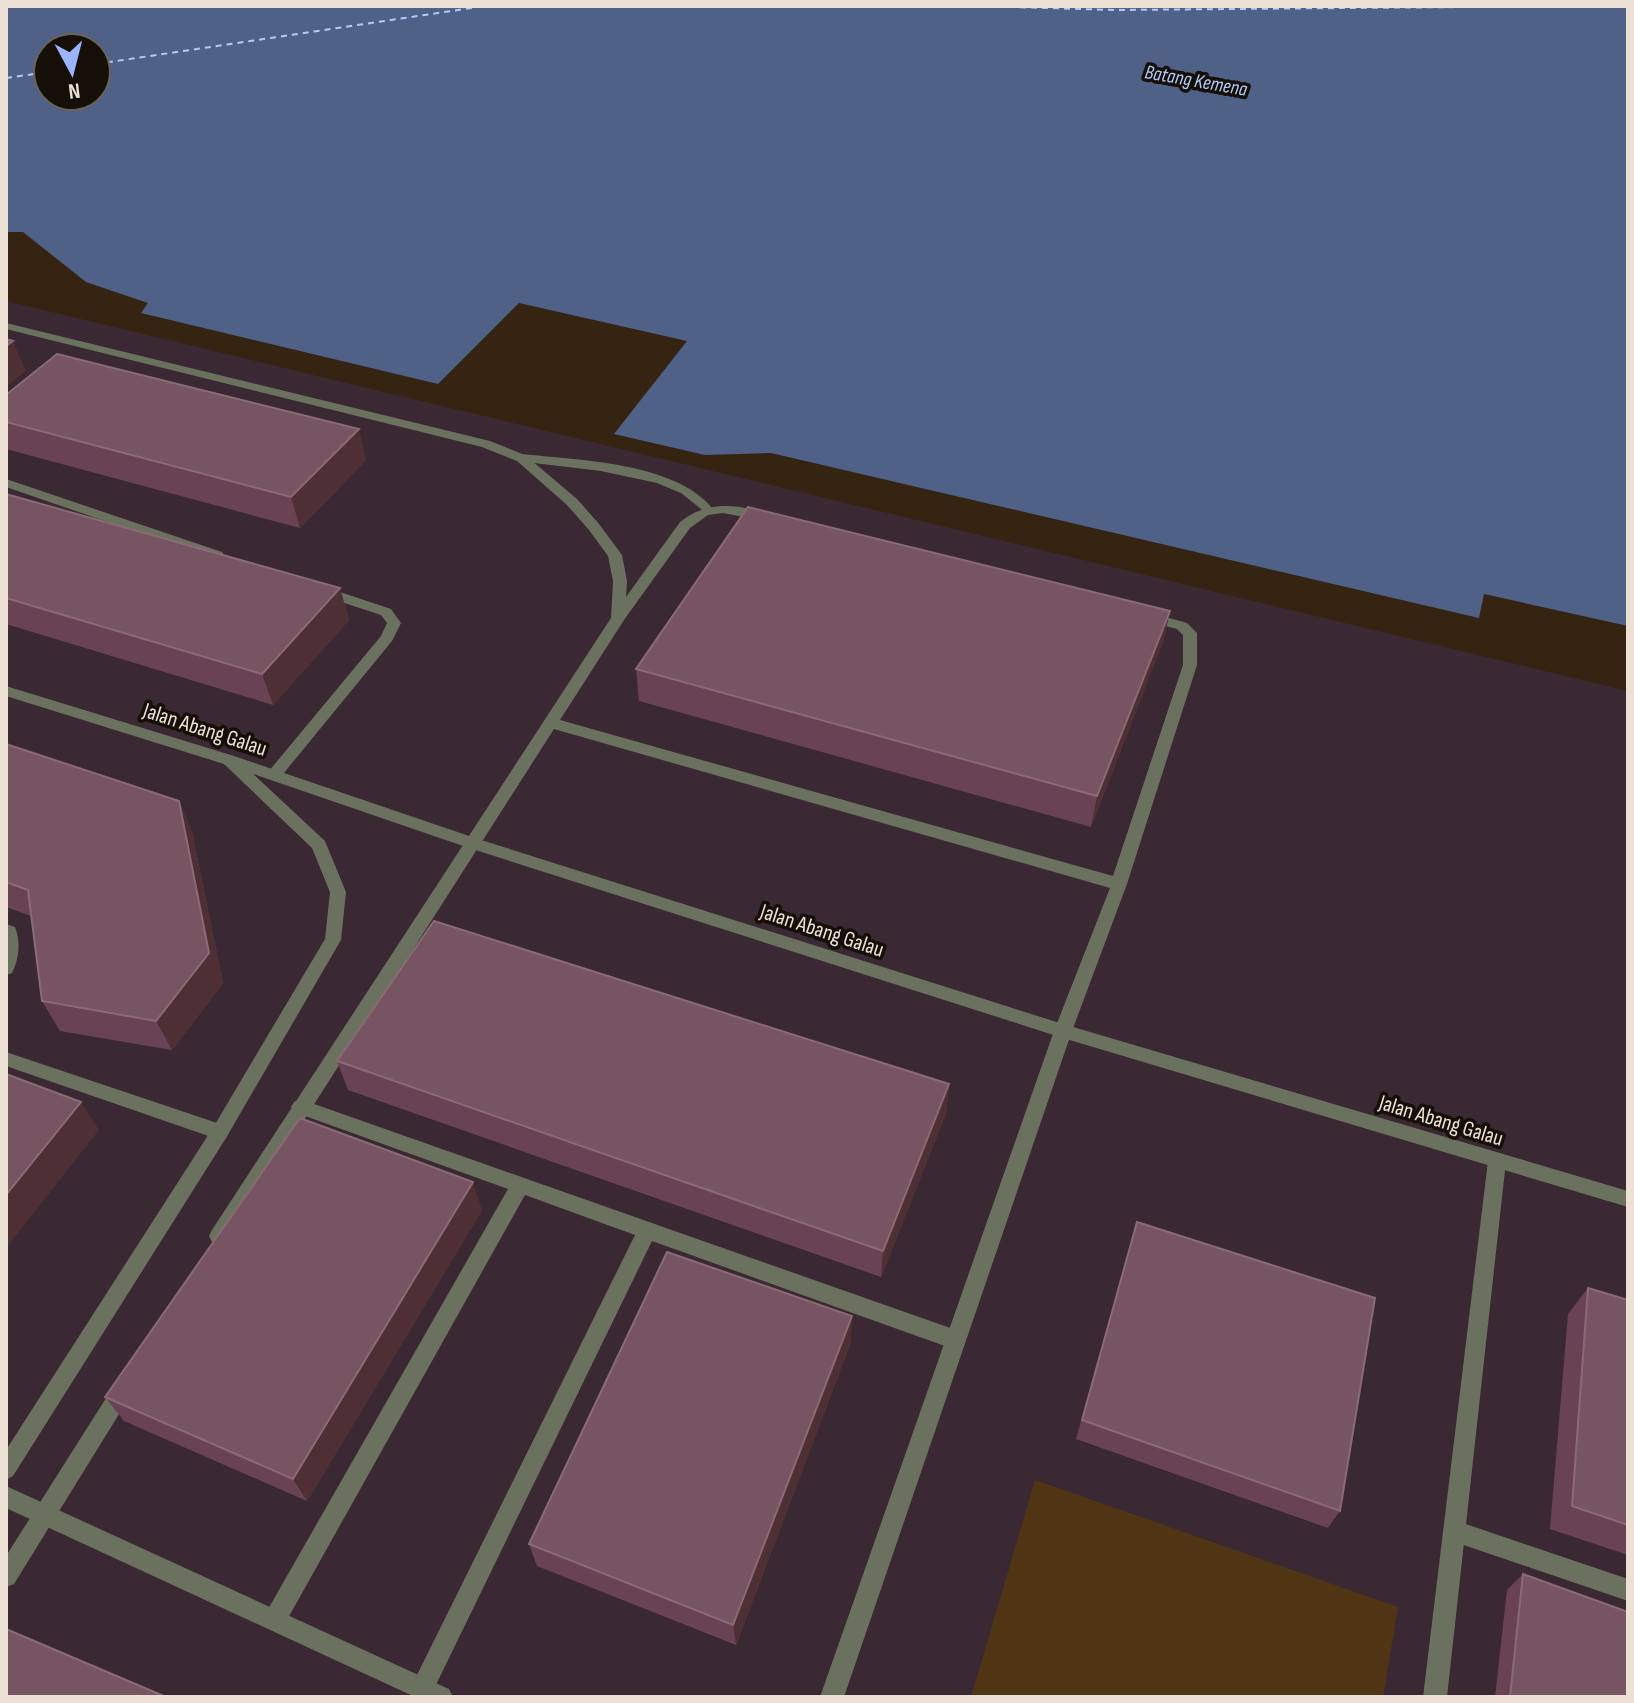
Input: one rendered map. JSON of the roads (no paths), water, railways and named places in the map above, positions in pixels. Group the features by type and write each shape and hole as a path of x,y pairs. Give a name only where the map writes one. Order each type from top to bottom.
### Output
{"street":[{"path":"6,326 90,352 486,444 521,458 606,470 676,485 692,494 706,509"},
{"path":"521,458 572,502 615,555 620,581 618,618"},
{"path":"6,483 225,558"},
{"path":"209,1252 618,618 685,525 706,509 744,511 774,519"},
{"path":"274,775 387,638 394,623 386,612 313,587"},
{"path":"832,1697 1063,1031 1119,884 1190,665 1193,636 1182,626 1137,614"},
{"name":"Jalan Abang Galau","path":"6,691 229,760 472,843 1063,1031 1628,1199"},
{"path":"550,722 1119,884"},
{"path":"6,1469 220,1132 333,940 338,892 319,845 229,760"},
{"path":"6,931 9,932 10,958 6,968"},
{"path":"6,1059 220,1132"},
{"path":"300,1107 956,1340"},
{"path":"1435,1697 1497,1161"},
{"path":"275,1619 520,1186"},
{"path":"6,1497 432,1693 647,1231"},
{"path":"6,1576 135,1370"},
{"path":"1454,1531 1628,1590"}],"water":[{"name":"Batang Kemena","path":"6,6 1628,6 1628,626 1484,594 1479,618 771,453 705,455 614,434 687,341 519,303 438,384 141,313 148,303 86,282 23,232 6,232"}]}
